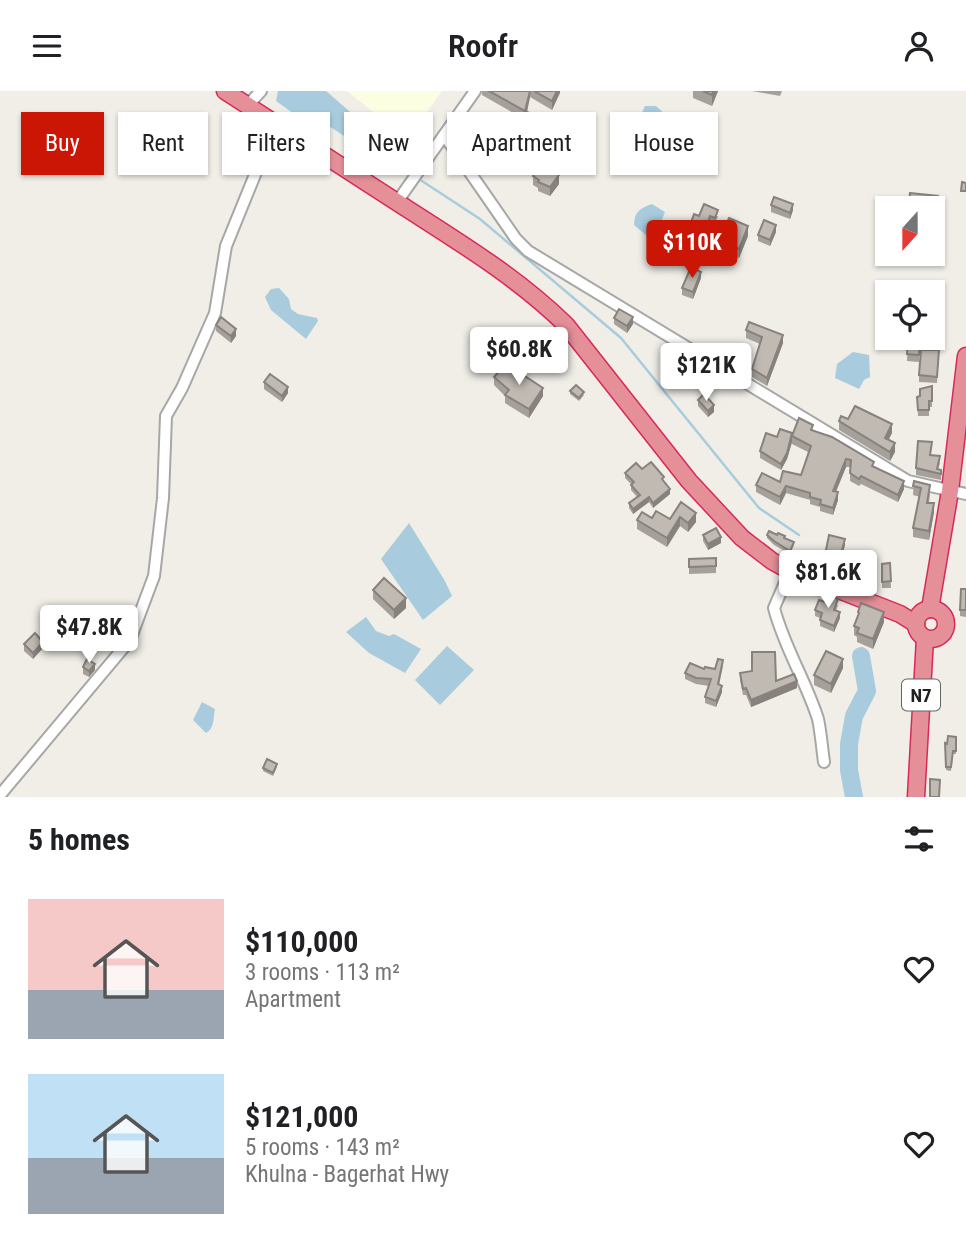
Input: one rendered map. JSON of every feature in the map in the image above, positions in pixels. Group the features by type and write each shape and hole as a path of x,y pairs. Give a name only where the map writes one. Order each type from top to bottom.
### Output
{"highway":[{"path":"225,91 258,112"},
{"path":"330,158 509,276 545,305 566,325 689,481 742,538 790,571 926,622 947,498 958,492 966,356"},
{"name":"N7","path":"916,797 926,622"}],"street":[{"path":"248,106 261,91"},
{"path":"397,202 475,91"},
{"path":"444,135 516,239 528,251 908,481 958,492"},
{"path":"0,795 130,640 154,576 163,498 166,416 182,388 215,313 226,246 255,175"},
{"path":"790,571 774,608 818,721 824,762"}],"shaded area":[{"path":"347,91 442,91 427,112 373,112"}],"water":[{"path":"278,91 326,91 350,112 344,112 344,136 330,127 330,112 291,112 276,101"},
{"path":"645,106 656,106 663,112 642,112"},
{"path":"652,204 665,212 653,241 634,225 638,211"},
{"path":"279,288 289,299 291,309 298,314 317,318 318,321 306,339 271,310 265,297 271,289"},
{"path":"853,352 869,355 870,377 864,380 859,389 835,378 837,364"},
{"path":"409,523 452,596 423,620 381,559"},
{"path":"366,617 376,631 389,636 394,634 421,649 405,673 369,653 346,632"},
{"path":"447,646 474,670 440,705 415,680"},
{"path":"202,702 215,709 212,726 206,733 193,720"}],"building":[{"path":"489,91 530,91 525,111"},
{"path":"534,91 557,91 552,101"},
{"path":"559,175 550,187 538,182 533,176"},
{"path":"962,182 966,183 966,191 961,191"},
{"path":"910,193 938,196 910,196"},
{"path":"774,197 793,204 790,213 771,205"},
{"path":"704,204 718,210 715,218 710,216 704,236 688,231 694,214 699,216"},
{"path":"729,218 748,226 739,249 719,240"},
{"path":"764,220 776,225 770,240 758,235"},
{"path":"691,267 701,272 693,292 682,288"},
{"path":"619,309 633,317 627,326 614,318"},
{"path":"221,317 236,329 231,336 216,325"},
{"path":"749,322 783,335 767,378 752,369 762,337 746,330"},
{"path":"718,350 740,357 738,362"},
{"path":"907,350 919,350 919,355 907,354"},
{"path":"921,350 939,350 937,377 919,375"},
{"path":"696,358 708,367 699,378 688,370"},
{"path":"506,364 519,375 520,373 543,388 529,409 505,395 509,390 494,377"},
{"path":"270,374 288,387 282,396 264,382"},
{"path":"576,385 584,392 579,398 570,391"},
{"path":"932,386 929,410 918,410 917,397 920,396 920,389"},
{"path":"704,394 714,405 708,411 698,400"},
{"path":"855,406 892,424 885,438 895,443 890,452 839,421 841,416 848,419"},
{"path":"799,418 813,425 811,430 832,437 874,462 872,466 904,481 898,495 850,473 851,460 846,459 833,491 838,492 833,508 820,504 821,500 810,497 810,493 786,486 780,497 756,485 762,473 780,482 783,471 801,475 811,446 792,436"},
{"path":"780,429 792,433 781,464 760,451 766,433 777,437"},
{"path":"918,441 932,442 930,455 940,456 937,469 941,470 941,474 916,468"},
{"path":"651,462 670,489 653,503 649,497 633,509 629,503 640,495 631,485 634,482 625,473 636,463 642,469"},
{"path":"914,481 930,485 927,503 934,503 929,531 913,528 921,488 913,486"},
{"path":"681,502 696,513 688,523 680,517 667,538 637,520 642,512 652,518 656,511 670,519"},
{"path":"716,528 721,537 708,544 703,535"},
{"path":"769,531 794,542 790,551 767,535"},
{"path":"829,535 845,539 840,557 825,555"},
{"path":"716,558 716,566 689,567 689,559"},
{"path":"890,563 891,581 882,582 882,564"},
{"path":"384,578 406,598 394,610 373,590"},
{"path":"961,589 966,589 966,610 960,610"},
{"path":"829,595 838,599 834,610 840,612 834,626 820,620 822,613 815,610 819,600 825,602"},
{"path":"861,603 884,612 873,639 857,633 859,628 854,626"},
{"path":"35,633 43,642 33,653 24,644"},
{"path":"87,635 95,641 89,649 81,642"},
{"path":"826,651 843,659 831,684 814,675"},
{"path":"752,652 775,652 776,681 794,674 797,681 751,700 746,688 743,689 740,673 752,671"},
{"path":"87,659 95,664 89,671 83,667"},
{"path":"718,659 723,660 718,684 722,686 716,701 705,697 711,679 696,678 685,673 690,663 704,669 715,669"},
{"path":"948,736 956,737 956,751 953,751 951,767 946,767 945,743 947,744"},
{"path":"267,759 277,764 273,773 263,768"},
{"path":"930,779 940,780 939,797 930,797"}],"waterway":[{"path":"419,179 480,219 621,338 759,508 799,535"},
{"path":"854,797 849,770 849,744 854,716 867,691 861,656"}]}
